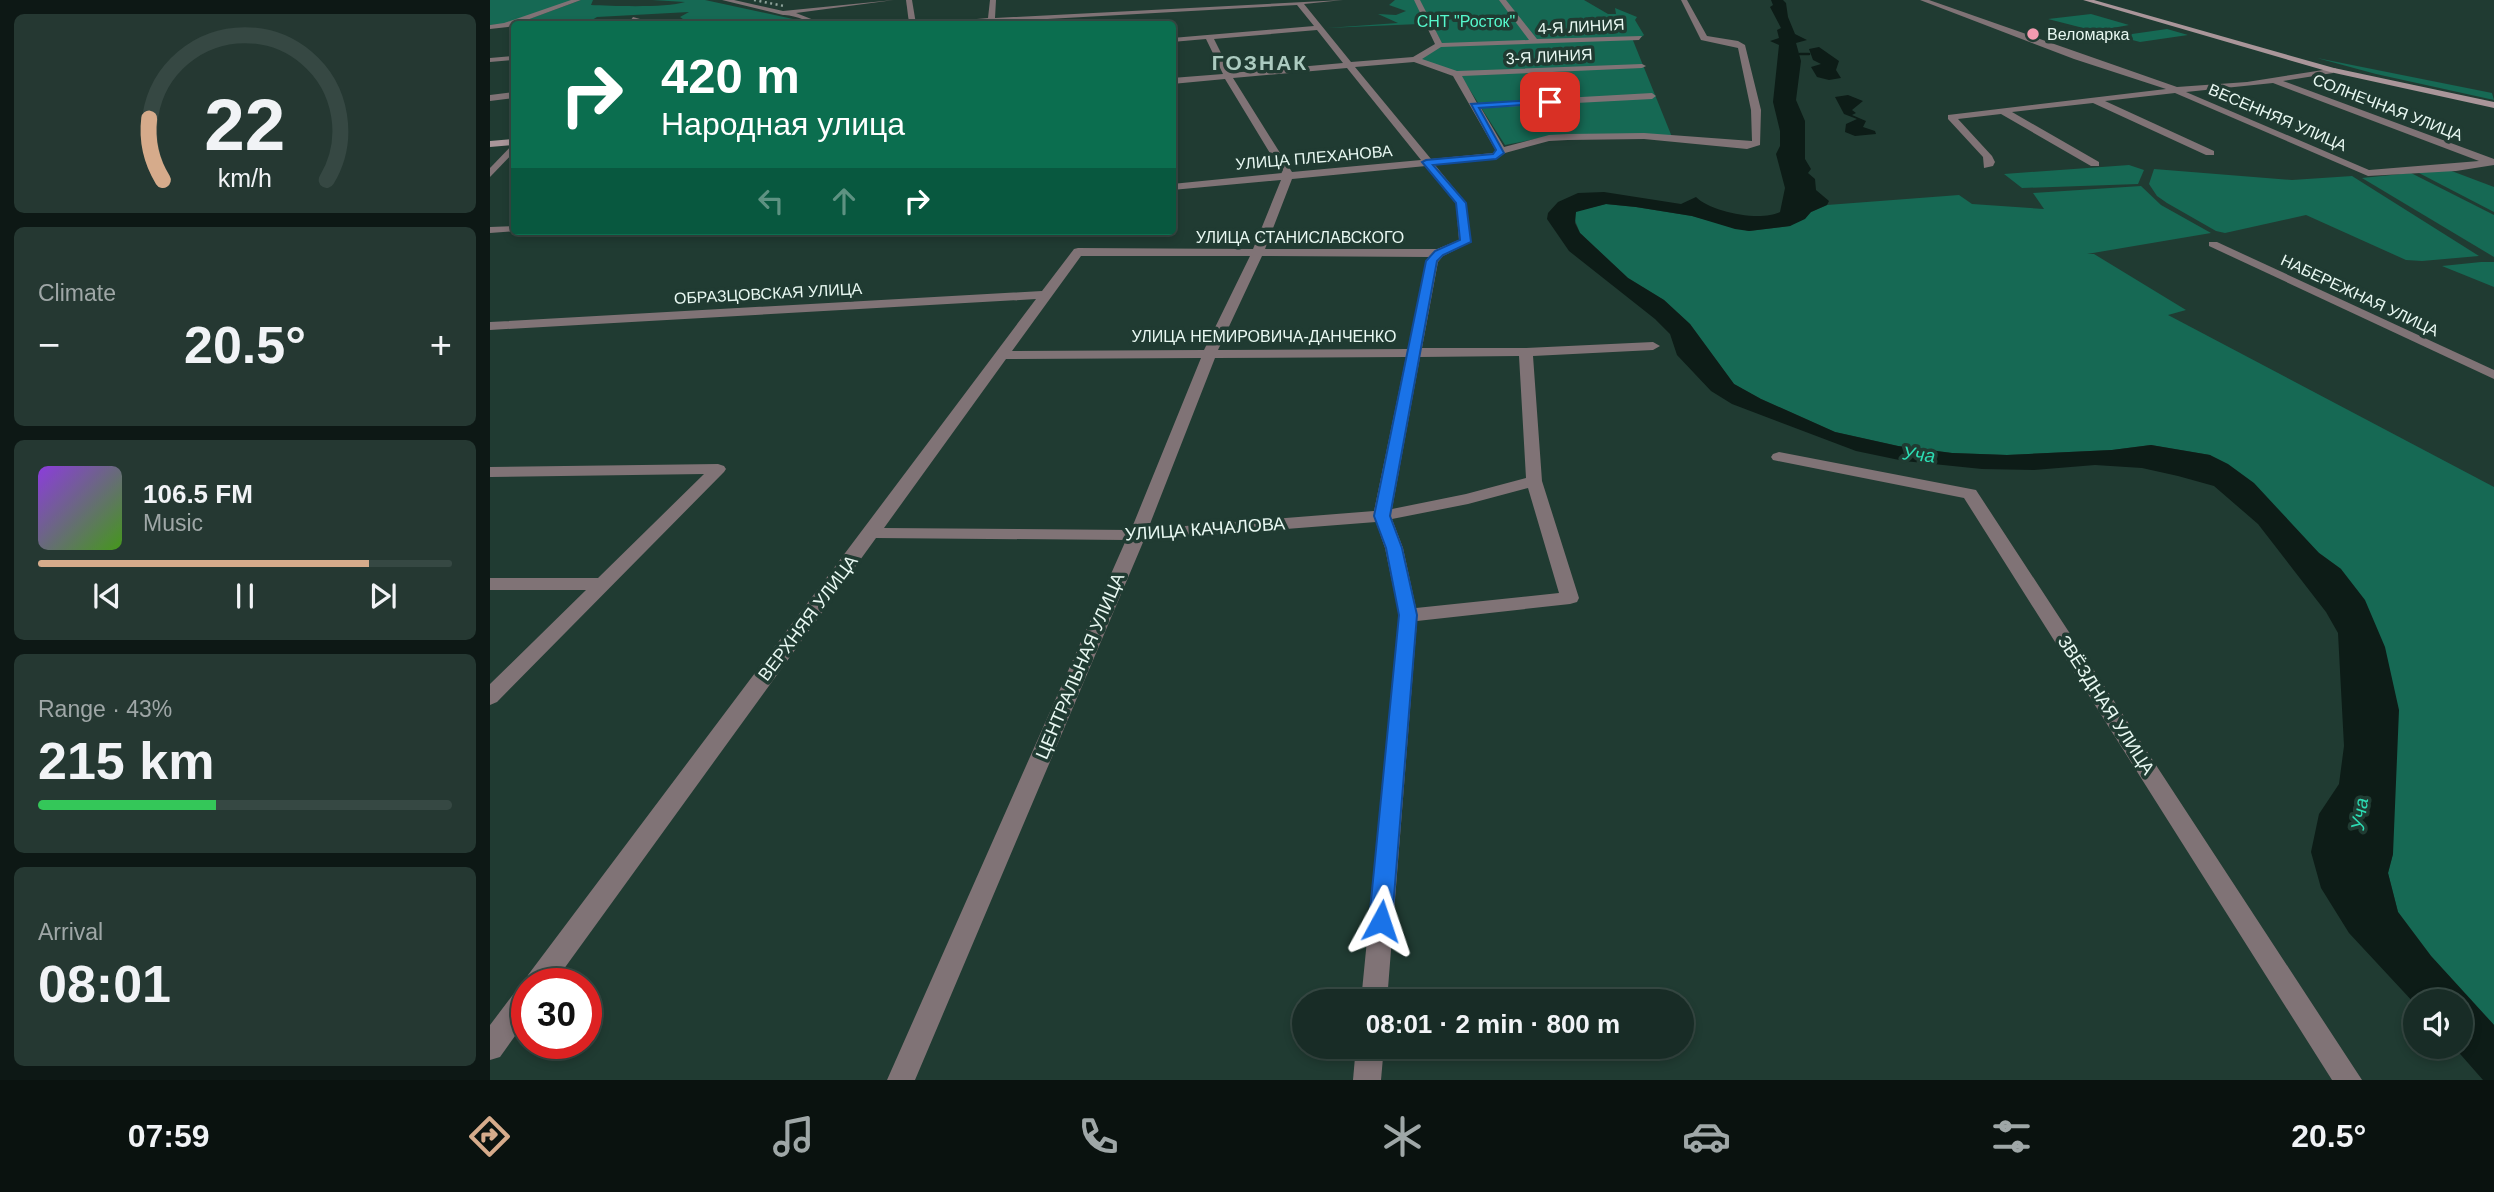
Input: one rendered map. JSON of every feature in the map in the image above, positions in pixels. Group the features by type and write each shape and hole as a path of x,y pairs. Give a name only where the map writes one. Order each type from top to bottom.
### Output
{"main road":[{"path":"2086,0 2333,69 2494,105"},
{"path":"490,144 511,144"}],"street":[{"path":"517,21 578,0"},
{"path":"725,0 811,21"},
{"path":"787,14 891,0"},
{"path":"909,0 913,21"},
{"path":"991,21 993,0"},
{"path":"1084,0 1089,18"},
{"path":"1170,0 1171,10"},
{"path":"1016,21 1340,0"},
{"path":"1176,81 1415,59 1440,46 1417,0"},
{"path":"1502,0 1535,42"},
{"name":"УЛИЦА ПЛЕХАНОВА","path":"1176,187 1496,156 1501,151 1549,138 1644,136 1747,146 1757,143 1756,117 1742,47 1738,43 1704,38 1684,0"},
{"name":"ВЕСЕННЯЯ УЛИЦА","path":"1923,0 2077,57 2178,90 2368,173 2493,163"},
{"path":"1299,3 1461,203 1465,242 1435,257 1382,516 1394,548 1408,615 1375,989"},
{"path":"787,14 834,6"},
{"path":"490,27 511,23"},
{"path":"1176,40 1318,28"},
{"path":"1209,37 1228,76 1288,175"},
{"name":"4-Я ЛИНИЯ","path":"1440,46 1639,38"},
{"path":"490,60 511,58"},
{"path":"1415,59 1456,74 1501,151"},
{"name":"3-Я ЛИНИЯ","path":"1456,74 1642,66"},
{"path":"1988,166 1990,162 1987,156 1951,117 2273,81 2333,69"},
{"name":"СОЛНЕЧНАЯ УЛИЦА","path":"2273,81 2493,163"},
{"path":"490,98 511,95"},
{"path":"1474,106 1652,96"},
{"path":"2095,100 2210,153"},
{"path":"2004,112 2095,164"},
{"path":"490,174 511,148"},
{"name":"ЦЕНТРАЛЬНАЯ УЛИЦА","path":"901,1080 1137,535 1210,352 1258,252 1288,175"},
{"path":"490,230 511,229"},
{"name":"НАБЕРЕЖНАЯ УЛИЦА","path":"2213,244 2494,375"},
{"name":"УЛИЦА СТАНИСЛАВСКОГО","path":"1078,252 1258,252 1435,257"},
{"name":"ВЕРХНЯЯ УЛИЦА","path":"549,968 1078,252"},
{"name":"ОБРАЗЦОВСКАЯ УЛИЦА","path":"490,326 1047,295"},
{"name":"УЛИЦА НЕМИРОВИЧА-ДАНЧЕНКО","path":"1000,355 1526,352 1653,346"},
{"path":"1408,615 1570,598 1534,481 1526,352"},
{"name":"ЗВЁЗДНАЯ УЛИЦА","path":"1779,457 1970,494 2348,1080"},
{"path":"490,472 718,469 490,697"},
{"name":"УЛИЦА КАЧАЛОВА","path":"872,533 1137,535 1382,516 1468,499 1534,481"},
{"path":"490,584 603,584"},
{"path":"490,1047 511,1019"},
{"path":"1367,1080 1369,1059"}],"green space":[{"path":"490,0 573,0 506,24 490,25"},
{"path":"581,0 593,0 591,5 640,6 685,2 652,0 705,0 802,21 686,21 680,17 689,12 597,17 592,20 524,21"},
{"name":"СНТ \"Росток\"","path":"1395,0 1584,0 1608,14 1616,14 1615,8 1637,17 1635,20 1644,35 1638,40 1443,45 1435,30 1423,30 1419,24 1327,28 1398,23 1378,14 1396,15 1406,11 1389,5"},
{"path":"2091,14 2129,25 2107,29 2125,35 2167,29 2188,35 2140,42 2117,36 2103,38 2084,32 2091,30 2048,19"},
{"path":"1632,38 1672,137 1546,137 1505,145 1459,73 1417,59 1440,46"},
{"path":"2317,58 2492,93 2494,100 2376,74"},
{"path":"2129,165 2144,170 2138,184 2022,188 2004,174"},
{"path":"2154,169 2292,180 2352,176 2479,256 2406,260 2306,215 2225,233 2216,231 2157,196 2149,184"},
{"path":"2449,170 2494,187 2494,212 2417,172"},
{"path":"2411,173 2494,215 2494,257 2362,178"},
{"path":"2141,186 2161,205 2211,233 2087,254 2094,254 2186,310 2168,315 2494,487 2494,1025 2473,1002 2473,989 2461,989 2431,956 2398,912 2388,873 2393,854 2341,569 2319,553 2210,455 2151,445 2112,450 2007,455 1952,453 1898,446 1835,432 1761,399 1734,384 1690,324 1664,300 1628,278 1580,233 1574,218 1576,211 1606,204 1692,216 1749,231 1790,226 1827,205 1959,195 1972,204 2044,209 2033,193"},
{"path":"2494,262 2494,287 2442,266"}],"water":[{"name":"Уча","path":"1771,0 1783,0 1786,3 1795,34 1807,40 1796,43 1801,61 1796,100 1805,121 1805,159 1811,169 1808,173 1815,179 1816,190 1829,201 1827,205 1790,226 1749,231 1692,216 1606,204 1576,212 1575,223 1580,233 1628,278 1664,300 1690,324 1734,384 1835,432 1898,446 1952,453 2007,455 2112,450 2151,445 2210,455 2254,483 2319,553 2341,569 2365,600 2385,647 2399,710 2393,854 2388,873 2398,912 2431,956 2461,989 2403,991 2349,933 2321,888 2311,852 2319,814 2339,784 2344,746 2338,633 2326,612 2258,524 2214,486 2142,468 2095,465 2034,470 1982,469 1904,461 1856,451 1732,404 1711,391 1677,355 1670,334 1655,319 1569,251 1547,219 1548,213 1558,202 1578,193 1604,192 1681,204 1696,197 1713,207 1736,214 1761,216 1780,212 1785,188 1776,154 1780,146 1780,131 1773,102 1779,45 1770,41 1779,38 1777,30 1781,28 1770,7 1773,5"},
{"path":"1819,47 1839,61 1836,70 1841,78 1829,80 1817,77 1811,67 1821,64 1813,60 1809,49"},
{"path":"1848,95 1863,101 1852,110 1856,113 1852,115 1866,121 1863,127 1875,131 1876,134 1855,136 1845,132 1846,124 1857,119 1844,114 1835,97"},
{"path":"2473,1002 2494,1025 2494,1080 2483,1080 2465,1059 2473,1059"}],"waterway":[{"path":"1800,54 1809,54"}],"railway":[{"path":"754,0 784,6"}],"place":[{"name":"Веломарка","path":"2033,34"}],"district":[{"name":"ГОЗНАК","path":"1260,63"}],"route":[{"path":"1381,921 1408,615 1394,548 1382,516 1432,261 1439,253 1465,242 1461,203 1426,162 1496,156 1501,151 1474,106 1550,102"}]}
